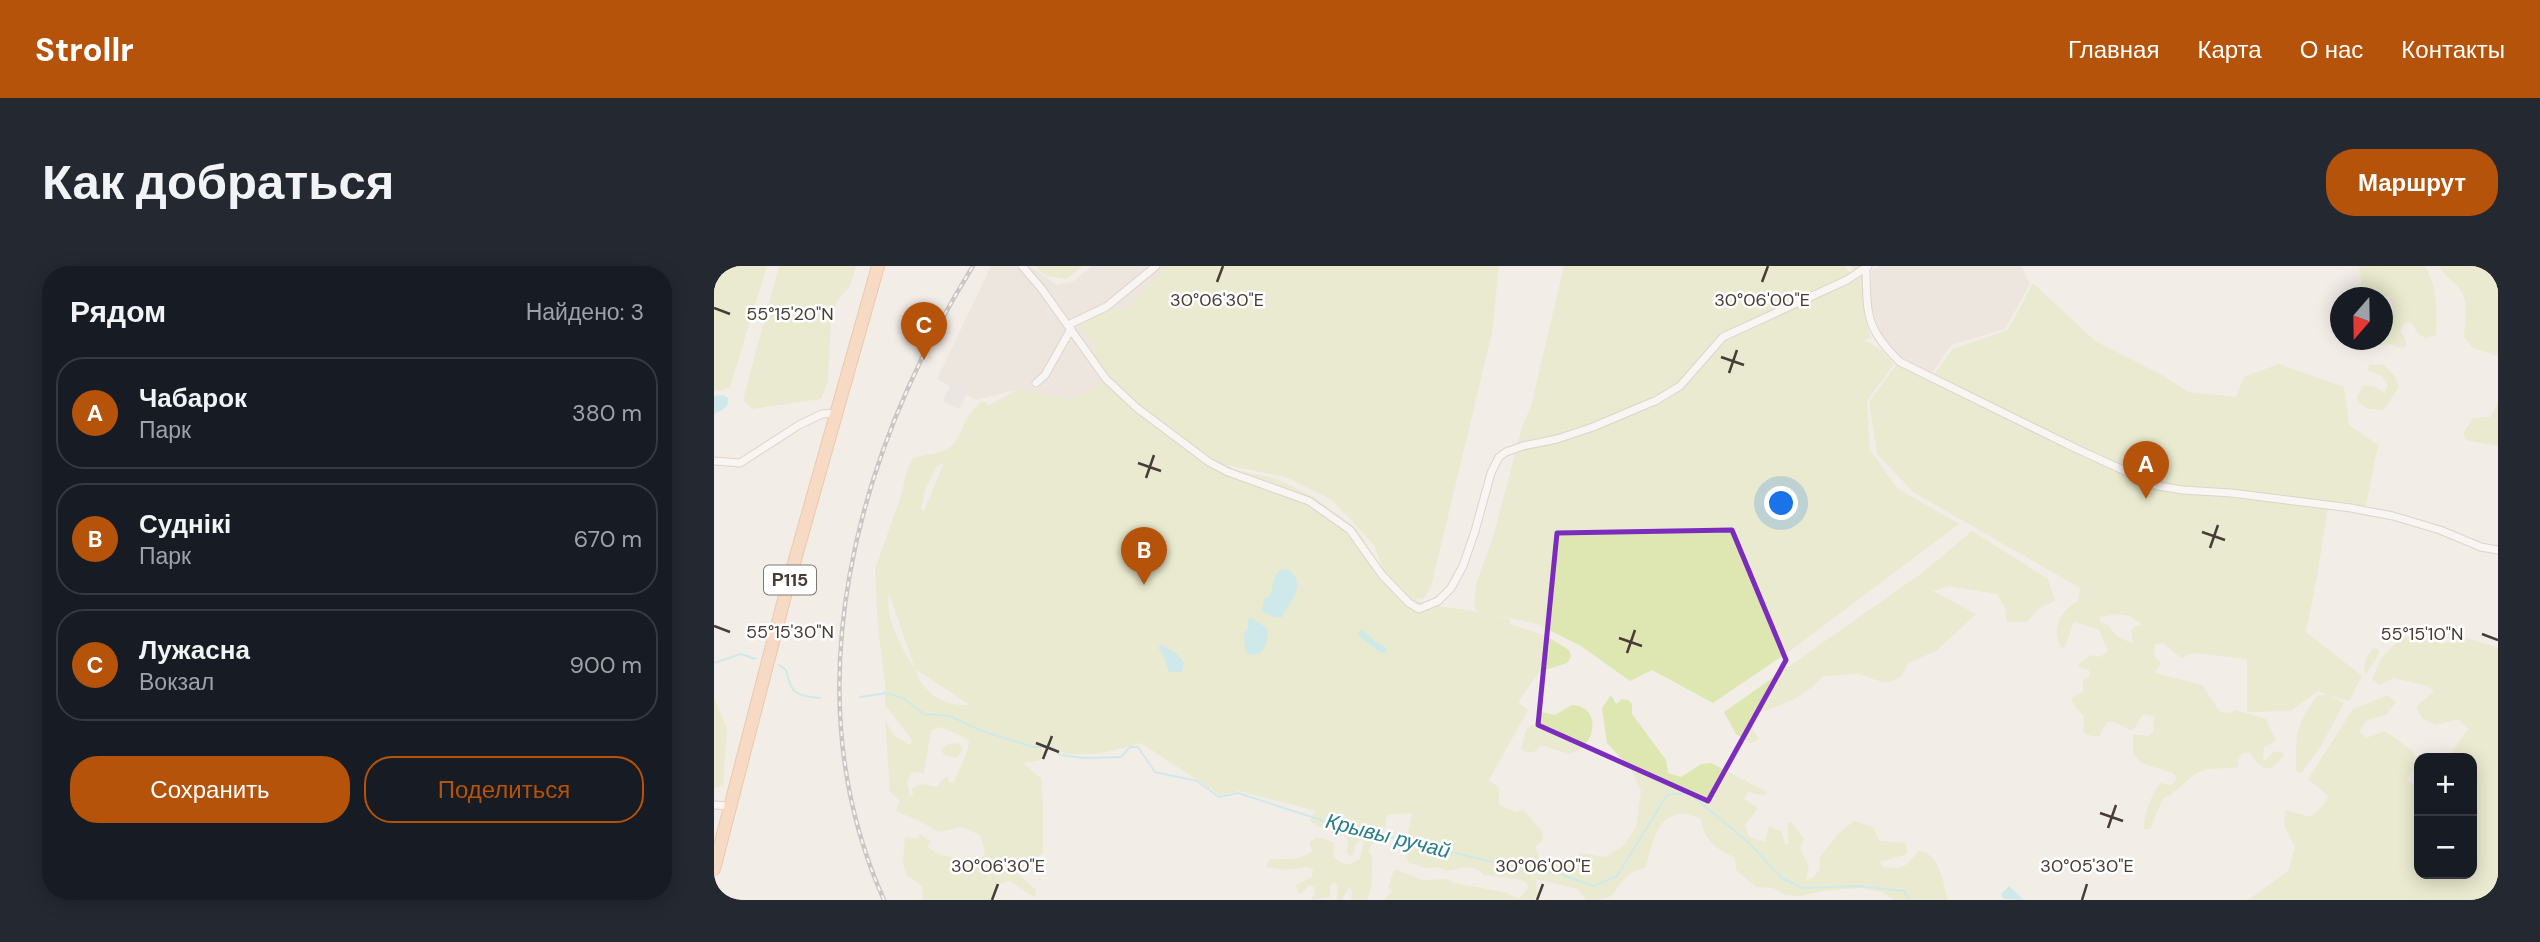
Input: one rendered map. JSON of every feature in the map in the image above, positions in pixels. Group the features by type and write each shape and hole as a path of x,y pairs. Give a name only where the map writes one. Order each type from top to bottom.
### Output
{"main road":[{"name":"Р115","path":"714,869 878,266"}],"street":[{"path":"1022,266 1070,327 1106,379 1137,408 1228,472 1309,500 1350,530 1382,575 1409,603 1419,608 1438,601 1451,588 1475,531 1490,473 1499,457 1514,449 1593,427 1657,400 1680,386 1723,337 1847,280 1867,267"},
{"path":"1036,383 1045,375 1070,327 1106,307 1156,266"},
{"path":"1867,267 1870,324 1882,345 1900,362 2077,449 2158,485 2183,490 2231,492 2393,516 2440,530 2481,547 2498,550"},
{"path":"714,461 740,463 799,425 822,414 836,413"},
{"path":"714,804 730,806"}],"highlighted area":[{"path":"1732,530 1786,660 1708,801 1538,725 1557,533"}],"shaded area":[{"path":"991,266 1030,266 1057,285 1072,282 1092,266 1181,266 1099,387 1070,399 1019,389 976,400 937,379"},
{"path":"1879,266 2021,266 2030,284 2005,329 1951,345 1931,374 1904,359 1885,342 1873,322 1872,270"},
{"path":"963,374 969,377 963,389 968,392 959,409 943,401 951,384 957,387"}],"green space":[{"path":"714,266 767,266 730,387 720,391 714,390"},
{"path":"779,266 856,266 850,286 837,301 831,320 828,381 821,399 752,409 743,400"},
{"path":"1035,266 1083,266 1066,279 1046,276"},
{"path":"1165,266 1499,266 1492,333 1431,587 1424,598 1415,599 1478,612 1474,607 1476,584 1494,534 1522,427 1531,406 1564,266 1844,266 1851,274 1854,271 1851,266 1870,266 1864,315 1871,338 1864,340 1880,349 1894,364 1867,401 1870,450 1897,488 1959,524 1794,648 1713,703 1652,670 1630,681 1581,646 1537,624 1482,612 1510,619 1510,624 1546,636 1569,650 1571,657 1567,663 1539,672 1518,702 1528,710 1489,780 1499,788 1499,805 1516,812 1523,810 1543,832 1542,841 1535,847 1540,858 1562,865 1574,864 1580,853 1605,857 1623,846 1636,827 1641,791 1631,769 1607,743 1602,708 1611,695 1616,704 1622,699 1632,704 1632,714 1666,760 1668,773 1681,777 1701,764 1711,763 1767,792 1765,796 1748,792 1744,799 1758,808 1745,825 1749,837 1765,842 1769,826 1782,832 1785,844 1789,844 1787,823 1792,823 1804,839 1800,849 1809,866 1806,880 1812,878 1820,869 1819,858 1839,833 1854,821 1873,827 1879,841 1906,843 1907,854 1880,862 1883,867 1904,866 1918,851 1931,857 1936,862 1948,900 1894,900 1882,892 1860,888 1800,896 1786,895 1773,888 1756,887 1736,870 1735,857 1722,851 1708,838 1701,819 1677,815 1668,818 1656,833 1646,867 1630,874 1614,893 1605,898 1586,900 1578,889 1536,879 1537,895 1533,900 1384,900 1392,891 1388,887 1394,870 1422,880 1447,879 1454,883 1504,892 1519,899 1529,887 1517,879 1484,875 1477,869 1467,867 1446,871 1438,867 1426,868 1409,863 1404,852 1412,813 1387,815 1382,841 1371,845 1369,852 1373,857 1372,878 1367,900 1351,900 1352,891 1349,887 1342,900 1337,900 1338,889 1335,881 1330,886 1330,897 1311,900 1314,887 1309,885 1302,893 1298,893 1296,885 1312,877 1313,869 1307,867 1286,870 1267,867 1270,859 1302,856 1312,851 1310,843 1315,838 1322,838 1334,843 1333,855 1338,861 1348,865 1360,859 1364,842 1357,842 1350,856 1347,853 1348,840 1343,835 1339,836 1336,828 1326,829 1310,821 1316,811 1239,791 1220,795 1141,743 1090,754 1064,753 1038,745 1044,753 1041,760 1023,763 1041,778 1043,853 1016,872 1035,889 1036,898 1010,881 999,884 993,900 923,900 922,886 906,875 903,861 905,837 917,839 920,834 931,842 927,847 941,855 980,862 985,851 980,835 961,827 938,832 896,811 900,801 890,792 885,720 894,736 910,745 912,740 885,705 875,569 901,496 907,470 913,458 941,452 950,447 970,413 981,402 986,402 987,406 1019,389 1070,399 1099,387 1109,372 1094,356 1096,345 1080,324 1112,309 1128,309","holes":["944,463 923,511 921,509 926,487 937,466","1228,465 1288,478 1332,500 1374,545 1384,572 1356,528 1314,497 1275,478 1234,470","889,595 890,596 915,669 892,624","915,669 970,705 952,704 936,697 923,685","941,727 969,740 954,783 949,782 948,776 940,781 938,787 922,784 912,788 913,795 910,796 907,782 912,772 924,773 931,730"]},
{"path":"2359,266 2425,266 2434,291 2436,335 2426,338 2418,334 2411,322 2404,324 2400,331 2406,340 2406,346 2401,348 2393,345 2393,287 2362,287"},
{"path":"2439,266 2498,266 2498,356 2473,348 2464,337 2466,311 2462,293"},
{"path":"2033,283 2095,341 2164,376 2188,392 2236,397 2244,377 2279,364 2344,387 2349,425 2378,445 2366,506 2328,505 2306,632 2362,676 2349,701 2328,695 2344,703 2321,746 2301,773 2296,771 2298,731 2304,715 2317,696 2327,694 2318,691 2291,711 2247,712 2247,659 2193,653 2181,658 2163,643 2155,644 2154,656 2161,663 2155,673 2202,685 2220,712 2230,713 2236,710 2266,719 2276,741 2264,747 2263,759 2265,761 2274,751 2284,753 2272,768 2256,762 2250,752 2242,754 2238,760 2239,767 2199,772 2163,798 2150,829 2144,829 2149,805 2160,783 2172,785 2177,778 2173,773 2141,763 2133,753 2133,734 2148,736 2153,732 2154,716 2143,714 2134,729 2129,730 2115,722 2107,722 2099,737 2083,732 2084,716 2071,698 2083,692 2083,680 2090,676 2089,670 2078,665 2091,655 2100,657 2108,651 2099,630 2074,621 2065,647 2062,648 2057,628 2062,615 2078,601 2080,588 1913,492 1877,454 1869,402 1897,364 1929,381 1953,349 2008,330","holes":["2118,614 2129,616 2143,625 2135,626 2131,630 2133,644 2117,636 2108,625 2101,623 2099,617"]},
{"path":"2369,365 2384,365 2394,375 2399,387 2384,410 2368,409 2359,403 2357,397 2363,385 2375,387 2385,393 2388,385 2382,376 2368,370"},
{"path":"2498,403 2498,446 2466,440 2463,434 2473,418 2490,417"},
{"path":"1972,531 2048,579 2055,601 2038,609 2027,622 2007,622 2005,608 1997,594 1949,586 1933,591 1976,614 1936,651 1908,663 1901,677 1885,683 1859,674 1823,676 1800,696 1754,714 1752,728 1759,739 1751,743 1736,734 1724,712 1922,573"},
{"path":"2402,636 2443,643 2467,638 2498,648 2498,900 2248,900 2288,871 2295,847 2284,825 2285,810 2311,817 2323,806 2328,796 2308,779 2353,709 2388,695 2396,702 2386,715 2367,720 2359,732 2366,738 2385,731 2412,750 2414,770 2407,780 2414,785 2414,879 2477,879 2477,753 2451,753 2468,729 2459,719 2435,725 2422,718 2416,707 2434,691 2428,686 2393,678 2380,685 2372,679 2382,658"},
{"path":"2377,648 2380,652 2367,673 2364,671 2366,658 2372,649"},
{"path":"714,698 727,729 723,786 714,788"},
{"path":"1572,705 1583,708 1592,721 1592,730 1584,746 1568,753 1541,745 1536,751 1527,753 1521,749 1526,729 1531,725 1538,726 1541,712 1555,715"},
{"path":"958,743 963,749 957,758 944,755 941,749 948,744"}],"water":[{"path":"723,395 728,398 728,404 714,414 714,396"},
{"path":"1288,569 1297,581 1296,593 1281,618 1273,617 1262,611 1264,599 1270,596 1275,576 1280,570"},
{"path":"1251,617 1268,629 1268,633 1262,651 1249,655 1245,650 1244,633"},
{"path":"1362,629 1387,649 1387,653 1380,652 1360,637 1358,634"},
{"path":"1161,644 1177,654 1184,663 1182,672 1169,672 1158,648"},
{"path":"2009,886 2024,900 2004,899 2001,894"}],"waterway":[{"name":"Крывы ручай","path":"714,663 741,654 755,659"},
{"name":"Крывы ручай","path":"779,665 786,670 790,684 796,692 820,698"},
{"name":"Крывы ручай","path":"860,697 886,693 903,698 924,714 950,716 982,731 1033,747 1053,747 1060,755 1084,758 1121,757 1130,747 1138,747 1155,772 1197,781 1219,797 1238,793 1324,821 1500,864 1557,873 1594,886 1617,876 1667,795 1689,793 1748,842 1782,878 1802,888 1859,886 1904,891 1909,900"}],"railway":[{"path":"884,900 856,820 842,739 840,656 850,574 869,493 897,414 932,338 973,266"}],"place":[{"name":"Лужасна","path":"924,360"},
{"name":"Чабарок","path":"2146,499"},
{"name":"Суднікі","path":"1144,585"}]}
